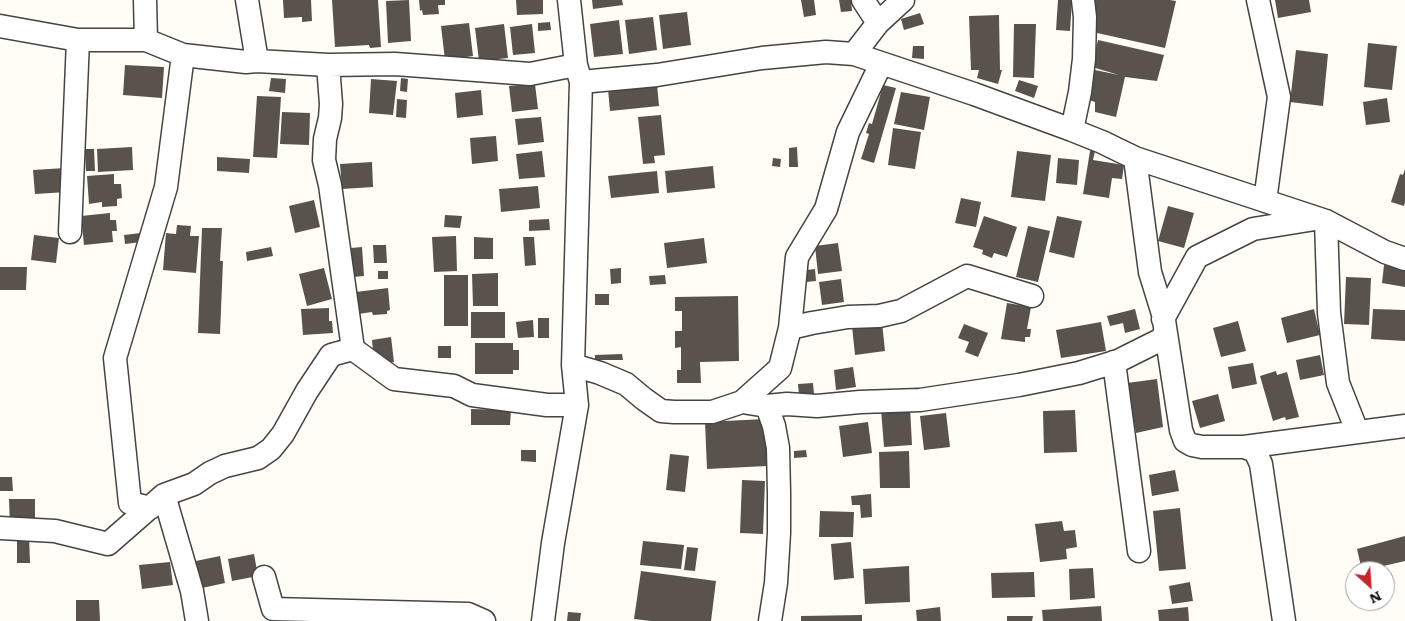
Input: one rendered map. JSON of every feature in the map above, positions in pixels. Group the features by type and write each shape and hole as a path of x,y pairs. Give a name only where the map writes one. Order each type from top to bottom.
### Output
{"street":[{"path":"145,0 146,40"},
{"path":"247,0 257,61"},
{"path":"543,621 553,543 578,405 573,366 579,74 569,0"},
{"path":"863,0 878,23"},
{"path":"854,54 878,23 903,0"},
{"path":"1072,130 1080,92 1084,59 1085,16 1083,0"},
{"path":"1258,0 1279,97 1265,201"},
{"path":"0,26 78,40 146,40 183,55 246,62 328,65 395,64 530,74 657,75 762,58 826,52 854,54 974,94 1072,130 1135,158 1322,220 1385,252 1405,259"},
{"path":"70,232 78,40"},
{"path":"157,502 130,503 115,358 166,187 183,55"},
{"path":"770,621 776,583 779,533 778,448 774,426 780,368 790,328 797,258 826,209 848,132 881,64"},
{"path":"328,65 331,104 325,139 324,160 330,185 353,350 394,379 454,386 472,395 547,406 578,405"},
{"path":"1135,158 1150,272 1164,326 1181,430 1185,441 1202,447 1244,447 1405,426"},
{"path":"573,366 600,373 626,384 661,411 712,412 742,402 817,406 920,400 1019,385 1079,373 1114,362 1153,345 1162,339 1164,326 1197,257 1253,228 1322,220"},
{"path":"1322,220 1329,313 1338,384 1357,431"},
{"path":"790,328 821,321 848,317 879,316 902,311 967,276 1032,296"},
{"path":"0,528 55,531 108,544 157,502 225,466 258,458 271,449 283,434 307,391 331,355 353,350"},
{"path":"1114,362 1139,551"},
{"path":"742,402 780,368"},
{"path":"1244,447 1255,451 1261,464 1284,621"},
{"path":"157,502 192,591 196,621"},
{"path":"264,577 274,609 468,614 484,621"}],"building":[{"path":"283,0 311,0 312,21 302,22 302,17 284,18"},
{"path":"332,0 378,0 381,47 370,48 369,45 335,47"},
{"path":"409,0 411,41 388,43 386,1"},
{"path":"419,0 445,0 445,5 438,5 439,14 423,15 422,10 420,11"},
{"path":"516,0 543,0 543,14 517,15"},
{"path":"592,0 622,0 623,5 593,9"},
{"path":"801,0 814,0 816,15 804,17"},
{"path":"839,0 851,0 852,11 841,12"},
{"path":"1058,0 1072,0 1070,31 1056,30"},
{"path":"1095,0 1176,1 1165,48 1088,31"},
{"path":"1275,0 1309,0 1311,12 1278,18"},
{"path":"687,12 691,45 663,49 659,15"},
{"path":"920,13 924,24 904,30 901,19"},
{"path":"999,15 1000,70 1002,70 998,84 977,78 979,70 971,70 969,16"},
{"path":"653,17 657,50 629,54 625,20"},
{"path":"619,20 623,54 594,57 590,24"},
{"path":"550,22 551,30 538,31 538,23"},
{"path":"469,23 473,56 445,60 441,26"},
{"path":"504,24 508,58 479,61 475,28"},
{"path":"532,24 535,53 513,55 510,27"},
{"path":"1014,24 1036,24 1034,78 1013,77"},
{"path":"1098,40 1164,55 1157,81 1125,77 1116,117 1095,112 1095,102 1086,99 1091,76 1095,70 1119,75 1092,67"},
{"path":"1368,43 1397,46 1392,90 1364,87"},
{"path":"913,46 924,46 924,59 912,58"},
{"path":"1296,50 1328,54 1323,106 1290,102"},
{"path":"125,65 164,67 162,98 123,95"},
{"path":"271,78 286,79 285,93 269,91"},
{"path":"401,78 408,79 407,92 400,91"},
{"path":"371,79 397,81 393,115 369,113"},
{"path":"1019,80 1038,86 1034,98 1015,91"},
{"path":"535,84 538,109 512,112 509,86"},
{"path":"657,84 659,106 610,111 608,89"},
{"path":"883,85 896,88 874,163 861,159 869,134 866,133 869,123 872,124"},
{"path":"481,90 483,115 457,118 455,93"},
{"path":"901,92 930,97 924,130 894,124"},
{"path":"257,96 281,97 277,158 253,157"},
{"path":"1387,98 1390,122 1366,125 1363,102"},
{"path":"397,99 407,100 406,118 396,117"},
{"path":"282,112 310,113 309,145 280,144"},
{"path":"661,115 665,155 654,156 655,163 643,164 638,117"},
{"path":"541,117 544,142 518,145 515,119"},
{"path":"893,128 921,132 915,169 888,165"},
{"path":"496,136 498,161 472,164 470,138"},
{"path":"132,147 133,170 98,172 97,149"},
{"path":"797,147 798,167 789,167 789,148"},
{"path":"85,149 94,149 95,171 86,171"},
{"path":"542,151 545,177 519,179 516,154"},
{"path":"1017,151 1051,155 1045,201 1011,197"},
{"path":"1090,151 1095,151 1093,160 1124,165 1122,179 1112,178 1109,198 1083,194"},
{"path":"217,157 250,159 249,173 217,171"},
{"path":"773,158 781,159 780,167 772,166"},
{"path":"1058,158 1079,160 1077,185 1056,183"},
{"path":"372,162 373,187 342,189 340,164"},
{"path":"713,166 715,188 667,193 665,171"},
{"path":"65,168 67,192 35,194 33,170"},
{"path":"1405,169 1404,206 1391,202 1400,174 1403,175"},
{"path":"657,171 659,193 611,198 608,176"},
{"path":"114,174 114,184 121,184 122,198 117,199 117,206 102,207 102,202 89,204 87,176"},
{"path":"538,186 540,208 501,212 499,189"},
{"path":"961,198 981,202 976,227 955,223"},
{"path":"314,200 320,227 295,233 289,206"},
{"path":"1168,206 1194,213 1184,248 1158,241"},
{"path":"110,213 110,220 116,220 117,231 112,231 113,242 84,245 81,216"},
{"path":"445,215 462,216 460,228 444,227"},
{"path":"984,216 1017,227 1007,257 994,253 992,258 982,254 983,250 973,247"},
{"path":"1057,216 1082,221 1074,258 1049,252"},
{"path":"549,219 550,230 529,231 529,220"},
{"path":"177,225 191,226 190,236 199,236 196,273 163,270 166,233 176,234"},
{"path":"1028,226 1050,231 1038,282 1016,277"},
{"path":"202,228 222,228 220,261 223,261 220,334 198,333"},
{"path":"141,233 142,242 125,244 124,235"},
{"path":"34,235 59,238 56,263 31,260"},
{"path":"456,236 457,271 434,272 432,237"},
{"path":"474,237 493,238 493,259 474,259"},
{"path":"523,237 534,237 536,265 525,266"},
{"path":"704,238 707,263 667,268 664,243"},
{"path":"838,243 842,271 818,274 815,246"},
{"path":"373,245 386,245 387,263 374,263"},
{"path":"271,247 273,256 247,261 246,252"},
{"path":"362,247 364,276 353,277 351,248"},
{"path":"1384,265 1405,268 1405,287 1382,283"},
{"path":"0,267 27,267 26,290 0,290"},
{"path":"324,268 332,299 307,306 299,274"},
{"path":"621,268 621,283 611,284 610,269"},
{"path":"815,269 816,281 806,282 806,270"},
{"path":"378,271 388,271 388,279 378,279"},
{"path":"498,273 498,306 473,306 472,274"},
{"path":"444,275 468,275 468,326 444,326"},
{"path":"665,275 666,284 650,285 649,276"},
{"path":"1346,277 1371,278 1369,325 1344,324"},
{"path":"841,279 844,302 822,305 819,282"},
{"path":"388,288 390,310 387,311 387,314 373,315 372,312 358,314 356,292"},
{"path":"595,294 609,294 609,305 595,305"},
{"path":"738,296 739,361 700,362 701,383 677,383 677,370 681,370 681,347 675,348 675,331 682,331 682,311 675,311 675,297"},
{"path":"1007,303 1031,307 1027,329 1031,329 1030,337 1025,337 1025,342 1001,339"},
{"path":"329,308 329,321 332,321 333,333 303,335 301,309"},
{"path":"1135,309 1140,329 1125,333 1123,323 1110,326 1107,316"},
{"path":"1314,309 1320,335 1287,343 1281,318"},
{"path":"1373,309 1405,310 1405,341 1371,339"},
{"path":"471,312 505,312 505,338 471,338"},
{"path":"538,318 549,318 549,338 538,338"},
{"path":"533,320 534,337 518,338 516,322"},
{"path":"1238,321 1246,351 1221,357 1213,328"},
{"path":"882,322 885,351 855,355 852,326"},
{"path":"1101,322 1106,351 1061,358 1056,330"},
{"path":"964,324 988,333 978,357 965,352 969,342 958,338"},
{"path":"391,337 394,362 374,364 372,340"},
{"path":"475,343 513,343 513,350 519,350 519,370 513,370 513,374 475,374"},
{"path":"438,346 451,346 451,358 438,358"},
{"path":"622,354 623,360 595,360 595,355"},
{"path":"1320,355 1324,375 1300,380 1296,360"},
{"path":"1253,363 1257,384 1232,389 1228,367"},
{"path":"853,367 856,387 836,390 834,370"},
{"path":"1276,371 1277,375 1287,372 1299,417 1286,420 1285,417 1273,421 1260,376"},
{"path":"1157,379 1163,427 1136,433 1127,383"},
{"path":"813,383 814,394 799,395 798,384"},
{"path":"1218,394 1225,421 1200,428 1192,401"},
{"path":"910,407 912,445 884,447 881,409"},
{"path":"471,409 511,410 510,425 471,425"},
{"path":"1075,410 1077,452 1044,453 1043,411"},
{"path":"946,413 950,447 924,450 920,416"},
{"path":"765,419 767,466 707,469 705,422"},
{"path":"868,422 872,453 843,457 839,426"},
{"path":"521,450 536,450 536,462 521,461"},
{"path":"806,450 807,457 794,458 794,451"},
{"path":"909,451 910,488 880,488 879,452"},
{"path":"670,454 689,456 685,492 666,490"},
{"path":"1175,470 1179,491 1152,496 1149,475"},
{"path":"0,477 12,477 13,491 0,491"},
{"path":"742,480 765,481 763,534 740,533"},
{"path":"871,494 872,517 861,518 860,505 852,505 851,496"},
{"path":"9,499 35,499 35,526 10,527"},
{"path":"1180,508 1186,569 1159,571 1153,511"},
{"path":"820,511 854,512 853,537 819,537"},
{"path":"1062,521 1064,531 1075,530 1077,547 1066,549 1067,559 1040,562 1035,524"},
{"path":"29,535 30,563 17,563 17,536"},
{"path":"1405,536 1405,561 1395,563 1395,561 1360,561 1357,549"},
{"path":"643,541 684,545 681,569 640,565"},
{"path":"851,542 854,578 834,580 831,544"},
{"path":"687,547 698,548 695,571 684,570"},
{"path":"254,554 258,576 232,581 228,559"},
{"path":"220,556 225,583 202,588 196,561"},
{"path":"170,562 173,585 142,589 139,565"},
{"path":"909,566 910,602 865,604 863,569"},
{"path":"1093,568 1095,598 1070,600 1069,569"},
{"path":"641,571 716,581 711,621 651,621 634,619"},
{"path":"1034,572 1035,597 992,598 991,573"},
{"path":"1190,582 1193,601 1172,604 1169,586"},
{"path":"76,600 99,600 100,621 76,621"},
{"path":"1101,606 1102,621 1043,621 1042,610"},
{"path":"940,607 941,621 917,621 916,610"},
{"path":"1188,607 1189,621 1159,621 1158,610"},
{"path":"568,612 581,613 580,621 567,621"},
{"path":"862,615 862,621 801,621 801,616"},
{"path":"1007,616 1033,616 1032,621 1007,621"}]}
